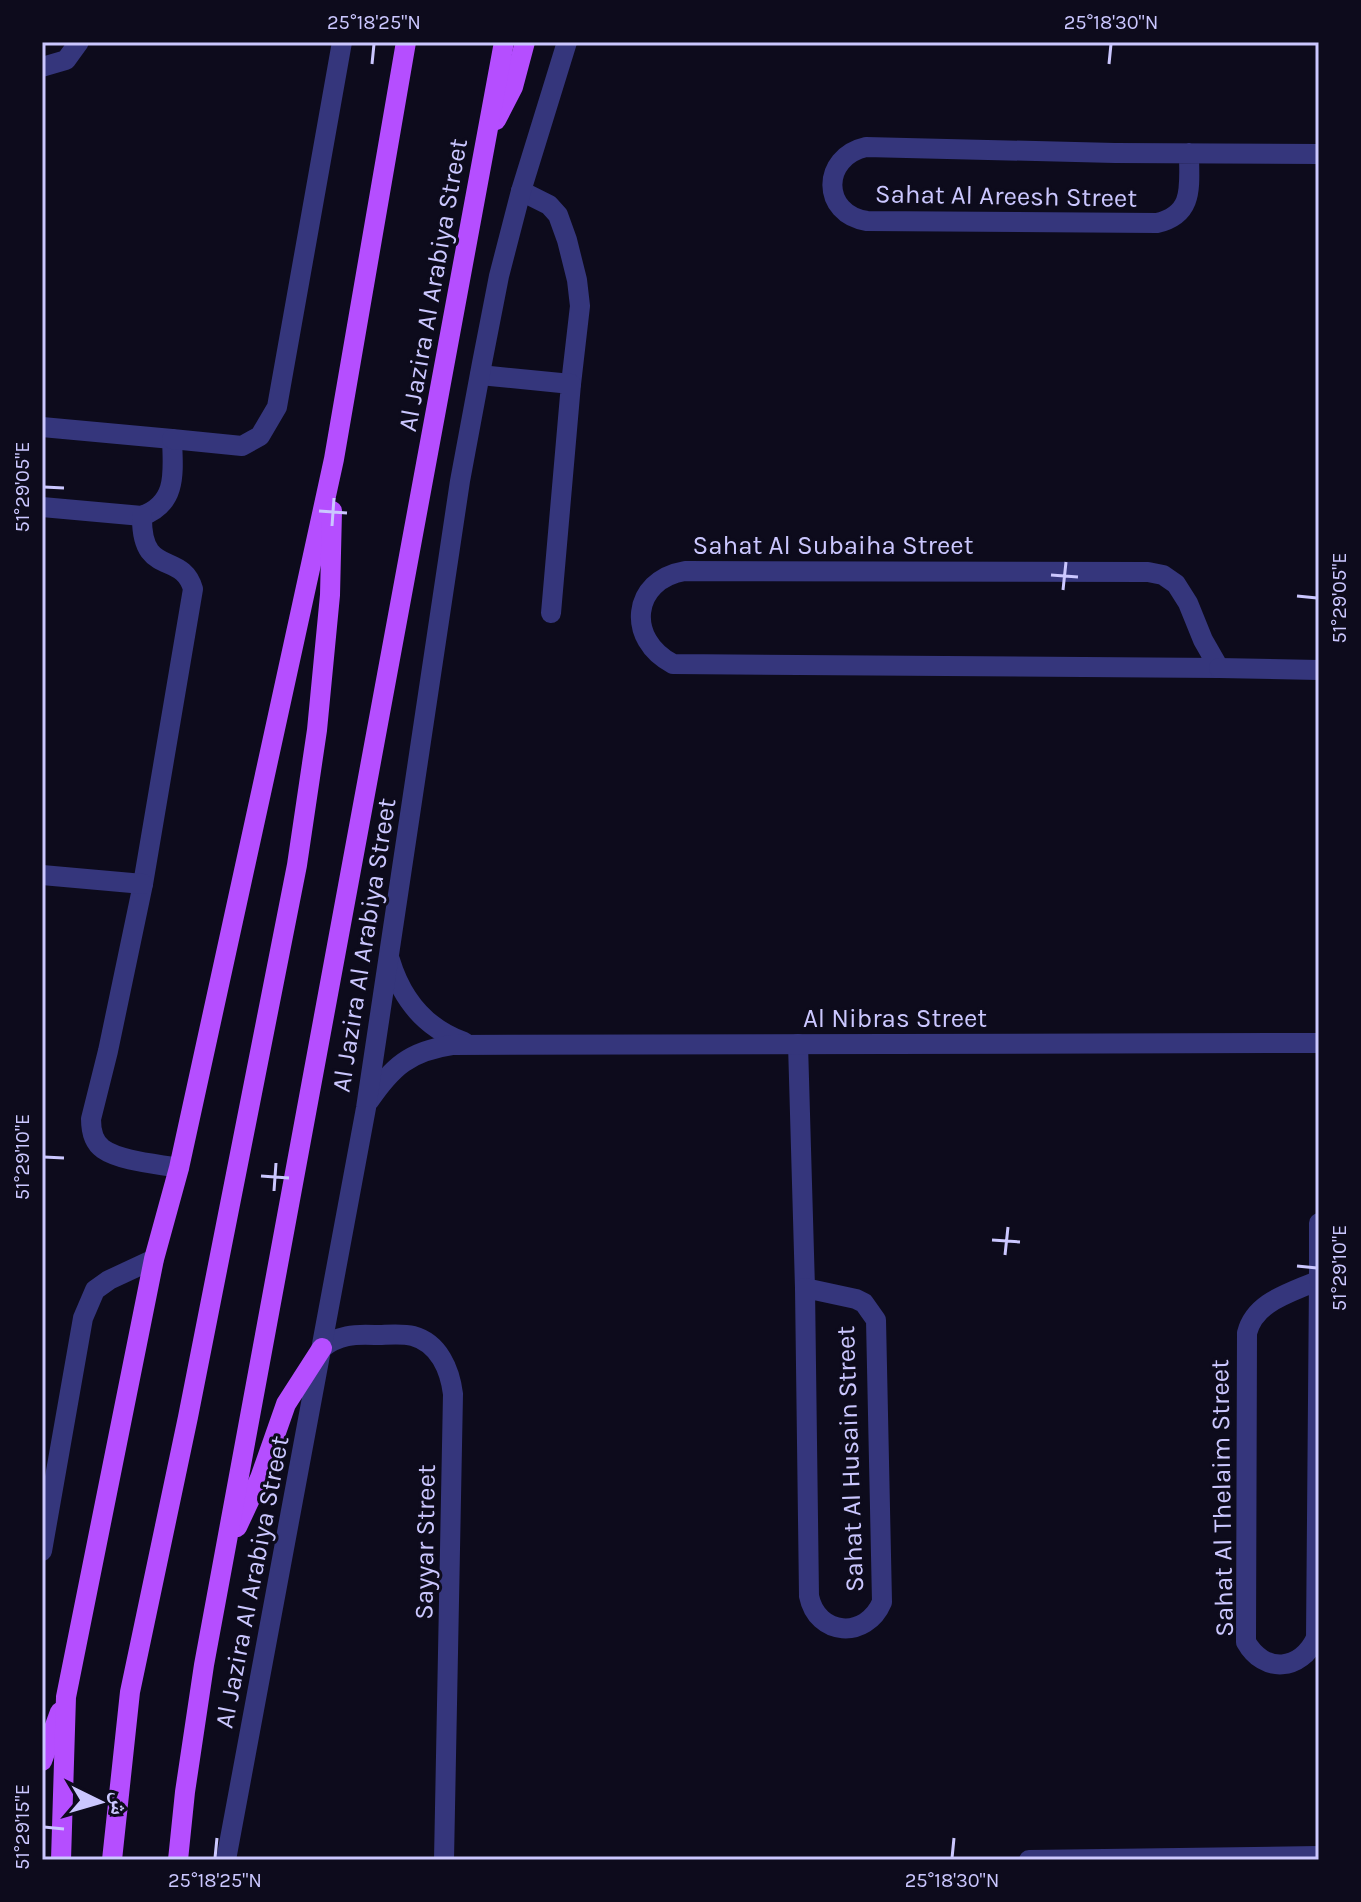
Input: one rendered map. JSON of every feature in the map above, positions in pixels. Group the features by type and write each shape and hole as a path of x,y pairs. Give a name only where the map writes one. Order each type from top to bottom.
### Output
{"main road":[{"path":"42,1761 66,1697 154,1259 179,1168 334,459 406,42"},
{"name":"Al Jazira Al Arabiya Street","path":"178,1860 204,1665 504,42"},
{"path":"488,129 507,103 525,42"},
{"path":"112,1860 130,1692 188,1417 297,865 317,730 330,595 334,459"},
{"path":"227,1545 260,1478 286,1404 322,1348"},
{"path":"61,1860 66,1697"}],"street":[{"path":"42,67 66,60 79,42"},
{"path":"42,427 242,446 260,436 277,407 342,42"},
{"name":"Al Jazira Al Arabiya Street","path":"226,1860 366,1108 458,496 480,375 499,276 521,191 567,42"},
{"name":"Sahat Al Areesh Street","path":"1189,153 1189,194 1185,204 1169,220 1157,223 867,221 858,220 843,211 837,204 832,187 832,178 840,161 856,149 866,147 1319,154"},
{"path":"521,191 549,205 558,215 577,280 580,306 551,613"},
{"path":"480,375 571,384"},
{"path":"42,507 142,516 160,506 171,489 172,439"},
{"path":"142,516 143,539 149,553 186,573 193,589 143,884 91,1130 103,1149 128,1158 179,1168"},
{"name":"Sahat Al Subaiha Street","path":"1219,668 1176,584 1163,575 1148,572 685,571 664,577 655,584 643,604 641,615 645,639 652,650 673,664 686,666 1319,670"},
{"path":"42,875 143,884"},
{"name":"Al Nibras Street","path":"389,958 397,982 410,1004 427,1022 448,1036 472,1045"},
{"name":"Al Nibras Street","path":"366,1108 383,1080 414,1055 432,1048 472,1045 1319,1043"},
{"name":"Sahat Al Husain Street","path":"798,1044 809,1596 810,1605 822,1621 850,1630 873,1618 882,1602 878,1332 876,1320 864,1303 848,1296 805,1288"},
{"name":"Sahat Al Thelaim Street","path":"1319,1223 1319,1280 1317,1629 1316,1638 1306,1655 1299,1661 1280,1666 1263,1661 1246,1642 1247,1333 1250,1321 1258,1311 1319,1280"},
{"path":"42,1551 83,1318 95,1290 154,1259"},
{"name":"Sayyar Street","path":"322,1348 342,1336 353,1334 413,1336 437,1351 450,1374 453,1394 444,1860"},
{"path":"1029,1860 1319,1856"}]}
